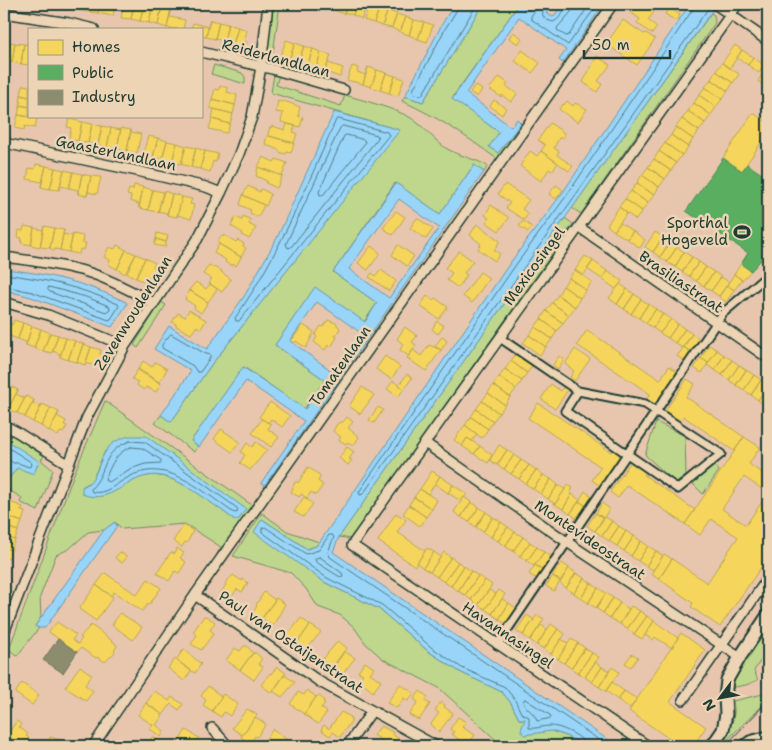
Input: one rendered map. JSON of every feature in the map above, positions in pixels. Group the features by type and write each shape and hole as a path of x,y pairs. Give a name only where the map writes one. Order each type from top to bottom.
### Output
{"street":[{"name":"Zevenwoudenlaan","path":"4,633 40,544 68,464 87,418 125,346 197,240 239,154 252,116 261,67 268,4"},
{"name":"Tomatenlaan","path":"93,746 195,595 612,4"},
{"name":"Mexicosingel","path":"352,545 738,4"},
{"path":"717,5 768,41"},
{"path":"4,13 90,28"},
{"name":"Reiderlandlaan","path":"202,52 344,90"},
{"name":"Gaasterlandlaan","path":"4,143 163,177 206,187 221,193"},
{"name":"Brasiliastraat","path":"579,228 768,358"},
{"path":"4,257 89,272 154,303"},
{"path":"497,645 722,313 768,275"},
{"path":"4,302 48,315 125,346"},
{"path":"500,338 578,391 645,404 721,454 678,489 564,411 578,391"},
{"path":"4,425 68,464"},
{"name":"Montevideostraat","path":"425,443 567,542 740,657"},
{"name":"Havannasingel","path":"352,545 648,746"},
{"path":"683,700 768,578"},
{"name":"Paul van Ostaijenstraat","path":"195,595 320,682 436,746"},
{"path":"712,746 722,730 726,714 727,680 768,615"},
{"name":"Paul van Ostaijenstraat","path":"347,746 372,711"},
{"path":"212,728 228,746"},
{"path":"745,746 750,742 768,737"}],"green space":[{"path":"274,4 280,4 273,53 267,53"},
{"path":"483,4 519,4 452,98 500,133 498,153 521,123 523,125 497,159 451,127 402,101 405,96 423,102"},
{"path":"519,4 534,4 528,12"},
{"path":"711,13 714,15 715,23 581,214 572,208"},
{"path":"214,65 242,73 245,77 245,84 211,74"},
{"path":"274,74 279,75 276,85 341,106 345,95 397,111 411,118 449,150 488,166 484,172 474,165 440,214 395,183 333,272 377,303 364,322 315,288 275,345 325,380 304,409 244,367 191,441 198,446 194,452 155,423 161,415 171,422 211,365 399,130 271,93"},
{"path":"565,218 573,224 351,539 339,537"},
{"path":"161,302 166,305 138,348 134,345"},
{"path":"105,401 253,506 219,556 217,554 221,547 185,524 122,529 115,522 104,530 88,532 69,549 56,555 40,597 41,617 35,626 39,628 17,656 9,649 75,471","holes":["105,451 172,454 235,520 204,497 168,478 146,476 121,487 82,487 92,481"]},
{"path":"656,422 685,436 686,476 676,483 645,455"},
{"path":"4,430 44,456 41,460 53,470 38,511 20,502 22,498 4,487 17,468 13,445 4,439"},
{"path":"714,465 719,471 703,494 693,484 694,481"},
{"path":"262,513 287,531 319,542 316,546 307,549 262,519 324,582 379,609 428,651 460,672 502,692 511,703 519,719 535,719 551,731 564,735 585,746 491,746 495,739 439,688 383,659 366,644 354,627 340,615 318,607 306,589 291,573 233,556"},
{"path":"768,624 768,648 754,671 758,680 746,685 729,688 741,664"},
{"path":"768,691 768,700 722,746 718,746 729,730 733,720 733,701 763,694"}],"water":[{"path":"454,4 483,4 423,102 405,96 441,26"},
{"path":"519,4 528,11 534,4 553,4 546,13 553,17 563,4 604,4 563,63 559,60 566,50 519,17 466,93 511,127 517,119 521,123 498,153 489,147 499,132 452,99"},
{"path":"690,4 717,4 339,537 333,552 617,746 585,746 564,735 551,731 524,735 521,730 525,719 519,719 511,703 502,692 460,672 428,651 379,609 324,582 254,532 262,519 307,549 319,543 510,263 563,192"},
{"path":"334,112 400,130 211,365 171,422 161,415 191,371 154,349 169,326 207,349 245,295 277,238"},
{"path":"474,165 484,172 265,485 261,483 304,421 246,381 199,447 191,441 243,367 305,409 325,380 275,345 315,287 365,322 377,303 333,272 396,183 440,214","holes":["399,199 439,228 389,298 349,269","317,302 364,335 336,374 290,341"]},
{"path":"4,269 36,273 66,280 95,289 127,304 112,327 31,297 4,290"},
{"path":"129,436 146,436 246,509 239,519 235,520 189,488 170,478 161,476 140,478 103,496 93,497 82,494 82,487 91,481 110,445"},
{"path":"4,439 39,461 34,474 17,468 4,485 4,470 7,464 4,462"},
{"path":"115,522 117,526 45,628 35,626 104,530"}],"building: Homes":[{"path":"78,4 90,4 88,12 78,10"},
{"path":"90,4 99,4 98,13 88,12"},
{"path":"99,4 115,5 113,16 98,13"},
{"path":"124,4 134,4 131,19 121,18"},
{"path":"134,4 144,4 140,21 131,19"},
{"path":"144,4 153,4 149,23 140,21"},
{"path":"153,4 162,6 158,25 149,23"},
{"path":"336,4 347,4 344,14 334,10"},
{"path":"347,4 356,4 353,15 344,12"},
{"path":"356,4 366,4 362,19 353,15"},
{"path":"370,4 380,7 374,23 364,20"},
{"path":"634,4 646,4 654,12 648,20 657,27 652,34 637,23 640,19 629,11"},
{"path":"162,6 171,8 167,28 158,25"},
{"path":"380,7 388,10 382,26 374,23"},
{"path":"171,8 170,17 185,20 183,28 167,28"},
{"path":"670,8 680,15 676,21 665,14"},
{"path":"388,10 397,14 392,28 382,26"},
{"path":"397,14 406,17 400,32 392,28"},
{"path":"406,17 414,20 409,35 400,32"},
{"path":"210,19 206,37 202,36 202,28 191,28 193,23 208,27"},
{"path":"210,20 219,22 215,39 206,37"},
{"path":"414,20 424,22 418,39 409,35"},
{"path":"623,20 655,39 637,65 606,44"},
{"path":"219,22 228,24 224,41 215,39"},
{"path":"424,22 433,25 427,42 418,39"},
{"path":"228,24 238,27 233,45 224,41"},
{"path":"238,27 247,30 244,41 247,42 246,47 233,45"},
{"path":"513,32 522,38 518,44 509,38"},
{"path":"286,40 295,43 289,60 280,57"},
{"path":"5,42 15,43 12,62 4,61"},
{"path":"15,43 24,44 21,64 12,62"},
{"path":"295,43 304,46 298,63 289,60"},
{"path":"24,44 28,45 28,65 21,64"},
{"path":"735,45 742,50 730,68 722,63"},
{"path":"304,46 313,49 307,66 298,63"},
{"path":"313,49 321,52 316,69 307,66"},
{"path":"522,50 540,63 532,73 515,61"},
{"path":"742,50 753,57 748,65 737,58"},
{"path":"321,52 331,55 325,72 316,69"},
{"path":"597,56 610,65 598,81 602,84 597,92 583,82"},
{"path":"753,57 764,65 759,73 748,65"},
{"path":"328,63 343,68 340,77 325,72"},
{"path":"722,63 739,74 733,83 716,71"},
{"path":"352,66 358,68 357,72 365,75 368,67 363,84 347,80"},
{"path":"768,66 768,82 765,86 758,81"},
{"path":"368,67 377,70 371,87 363,84"},
{"path":"377,70 386,73 380,90 371,87"},
{"path":"716,71 733,83 728,91 711,79"},
{"path":"386,73 395,76 389,93 380,90"},
{"path":"395,76 404,79 398,96 389,93"},
{"path":"499,77 508,83 506,86 517,94 511,102 489,89"},
{"path":"711,79 728,91 722,99 705,87"},
{"path":"23,85 28,86 28,97 21,95"},
{"path":"475,85 482,90 477,97 470,92"},
{"path":"220,86 228,88 227,92 237,95 235,105 212,99 215,89 219,90"},
{"path":"705,87 722,99 716,107 699,95"},
{"path":"21,95 28,97 28,107 20,105"},
{"path":"699,95 716,107 711,115 694,103"},
{"path":"212,99 235,105 233,114 210,108"},
{"path":"494,100 506,108 502,115 490,106"},
{"path":"278,101 284,101 300,107 298,116 303,117 300,127 281,122 283,113 276,112"},
{"path":"567,101 573,106 575,103 587,109 578,122 559,109"},
{"path":"694,103 711,115 705,123 688,111"},
{"path":"20,105 28,107 28,117 18,115"},
{"path":"214,109 233,114 230,124 212,119"},
{"path":"688,111 705,123 699,131 682,119"},
{"path":"753,113 768,123 768,145 762,141 742,171 723,158"},
{"path":"18,115 37,118 35,128 25,126 24,130 15,128"},
{"path":"69,119 82,122 78,141 69,139 71,128 67,127"},
{"path":"212,119 230,124 227,133 209,129"},
{"path":"682,119 699,131 693,139 676,127"},
{"path":"82,122 92,124 88,143 78,141"},
{"path":"550,123 564,133 564,137 559,138 554,148 559,151 557,155 573,166 569,171 541,151 545,145 538,140"},
{"path":"92,124 102,126 98,145 88,143"},
{"path":"287,124 295,126 293,132 297,133 294,143 269,136 270,127 285,130"},
{"path":"102,126 111,128 107,147 98,145"},
{"path":"676,127 693,139 688,147 671,135"},
{"path":"111,128 121,130 117,149 107,147"},
{"path":"121,128 131,130 127,151 117,149"},
{"path":"131,130 131,132 141,134 137,153 127,151"},
{"path":"671,135 688,147 682,155 665,143"},
{"path":"148,136 158,138 153,157 143,154"},
{"path":"267,136 294,143 291,153 279,152 279,150 266,145"},
{"path":"158,138 167,141 162,159 153,157"},
{"path":"167,141 177,143 172,162 162,159"},
{"path":"177,143 186,146 181,164 172,162"},
{"path":"665,143 682,155 676,163 659,151"},
{"path":"186,146 196,148 191,167 181,164"},
{"path":"196,148 205,151 200,169 191,167"},
{"path":"205,151 218,154 216,162 213,161 210,172 200,169"},
{"path":"530,151 537,156 541,151 558,163 552,171 549,169 541,181 520,166"},
{"path":"659,151 676,163 671,171 654,159"},
{"path":"263,157 274,162 276,159 287,163 282,176 258,167"},
{"path":"654,159 671,171 665,179 648,167"},
{"path":"36,164 46,166 41,187 42,182 27,179 29,168 35,169"},
{"path":"46,166 55,168 50,189 41,187"},
{"path":"258,167 282,176 277,188 256,176"},
{"path":"648,167 665,179 659,187 642,175"},
{"path":"55,168 64,170 59,190 50,189"},
{"path":"64,170 73,172 69,188 61,186 59,190"},
{"path":"73,172 82,174 78,194 78,190 69,188"},
{"path":"82,174 91,176 87,196 78,194"},
{"path":"642,175 659,187 654,195 637,183"},
{"path":"91,176 101,177 97,194 88,192 87,196"},
{"path":"637,183 654,195 648,203 631,191"},
{"path":"505,184 529,200 522,209 528,214 524,220 506,208 510,203 498,194"},
{"path":"134,185 143,187 139,208 139,204 130,201 131,196 127,195 129,189 133,190"},
{"path":"556,185 563,190 556,199 549,194"},
{"path":"248,186 260,192 261,189 271,194 266,206 243,195"},
{"path":"143,187 153,190 148,210 139,208"},
{"path":"153,190 163,192 158,212 148,210"},
{"path":"164,191 172,194 167,215 167,213 158,211"},
{"path":"631,191 648,203 642,211 625,199"},
{"path":"172,194 182,197 177,217 167,215"},
{"path":"243,195 264,205 258,217 250,213 251,210 240,205"},
{"path":"182,197 192,199 190,204 194,205 191,219 178,215 177,217"},
{"path":"625,199 642,211 636,220 619,207"},
{"path":"491,205 509,218 499,231 486,222 489,218 485,215"},
{"path":"619,207 627,213 614,231 607,225"},
{"path":"396,211 405,217 393,235 383,228"},
{"path":"243,216 251,220 249,224 256,228 249,239 231,226 236,217 242,220"},
{"path":"417,218 433,229 426,239 410,228"},
{"path":"523,221 532,227 528,232 519,226"},
{"path":"620,223 633,231 627,239 614,231"},
{"path":"477,224 500,241 494,250 500,254 495,261 478,249 481,244 470,235"},
{"path":"24,226 34,228 31,245 21,243 22,238 18,237 19,230 23,231"},
{"path":"44,226 54,228 50,248 40,247"},
{"path":"44,226 40,247 31,245 34,228 43,230"},
{"path":"54,228 64,230 60,250 55,249 54,251 50,248"},
{"path":"633,231 645,240 640,248 627,239"},
{"path":"655,232 663,237 653,252 645,247"},
{"path":"157,233 168,236 166,242 156,239"},
{"path":"63,234 72,236 73,234 69,252 60,250"},
{"path":"73,234 83,236 82,243 86,243 84,250 80,249 79,254 69,252"},
{"path":"224,235 244,244 243,246 246,248 241,257 219,244 221,236 223,237"},
{"path":"663,237 670,242 660,257 653,252"},
{"path":"156,239 166,242 165,247 154,245"},
{"path":"670,242 677,247 667,262 660,257"},
{"path":"219,244 241,257 236,266 225,262 226,260 214,253"},
{"path":"117,245 126,250 117,269 108,264 110,260 104,257 109,247 115,249"},
{"path":"398,245 414,256 407,266 392,255"},
{"path":"371,246 380,253 368,270 358,263"},
{"path":"677,247 684,252 675,267 667,262"},
{"path":"126,250 136,254 125,274 117,269"},
{"path":"459,251 473,261 464,273 467,275 458,288 447,280 452,273 445,268"},
{"path":"684,252 692,257 682,272 675,267"},
{"path":"136,254 145,258 136,278 127,273"},
{"path":"585,256 593,261 583,276 575,270"},
{"path":"692,257 699,262 689,276 682,272"},
{"path":"145,258 155,263 153,267 158,269 153,280 148,277 146,282 136,278"},
{"path":"593,261 607,271 602,279 587,269"},
{"path":"699,262 706,267 696,281 689,276"},
{"path":"741,264 751,271 742,280 734,274"},
{"path":"209,265 222,271 231,279 222,292 209,283 212,279 203,274"},
{"path":"706,267 714,272 704,286 696,281"},
{"path":"381,270 396,281 389,291 369,277 372,273 376,276"},
{"path":"575,270 592,282 586,290 569,278"},
{"path":"607,271 622,281 616,289 602,279"},
{"path":"480,272 489,278 472,303 463,296"},
{"path":"714,272 721,277 711,291 704,286"},
{"path":"734,274 742,280 734,290 727,285"},
{"path":"721,277 729,282 719,296 711,291"},
{"path":"569,278 586,290 580,298 563,286"},
{"path":"196,282 206,289 210,284 217,289 208,302 189,290"},
{"path":"620,284 627,289 617,304 609,298"},
{"path":"727,285 734,290 726,302 719,297"},
{"path":"563,286 580,298 575,307 558,295"},
{"path":"627,289 634,294 624,309 617,304"},
{"path":"189,290 208,302 201,313 185,299"},
{"path":"634,294 641,299 631,314 624,309"},
{"path":"558,295 575,307 569,315 552,303"},
{"path":"427,296 433,300 435,298 448,307 439,319 420,306"},
{"path":"641,299 648,304 639,318 631,314"},
{"path":"552,303 569,315 563,323 546,311"},
{"path":"648,304 656,309 646,323 639,318"},
{"path":"656,309 663,314 653,328 646,323"},
{"path":"189,310 206,320 201,329 197,326 191,334 172,322 178,313 185,317"},
{"path":"546,311 563,323 557,331 541,319"},
{"path":"663,314 671,319 660,333 653,328"},
{"path":"541,319 557,331 552,339 535,327"},
{"path":"671,319 678,324 668,338 660,333"},
{"path":"14,320 23,323 18,339 4,334 7,323 12,325"},
{"path":"328,320 336,323 340,329 331,347 328,345 325,350 314,342 317,337 315,335"},
{"path":"437,321 444,326 438,334 432,329"},
{"path":"23,323 32,326 26,345 26,342 18,339"},
{"path":"678,324 685,329 675,343 668,338"},
{"path":"303,325 314,332 306,348 296,341 294,343 291,341"},
{"path":"32,326 41,329 34,348 26,345"},
{"path":"405,327 417,336 412,342 416,345 409,356 400,350 403,344 397,339"},
{"path":"535,327 552,339 546,347 529,335"},
{"path":"41,329 50,333 43,351 34,348"},
{"path":"685,329 692,334 682,348 675,343"},
{"path":"587,330 660,380 669,366 677,372 655,405 647,399 650,394 577,345"},
{"path":"50,333 58,335 52,353 43,351"},
{"path":"692,334 700,339 691,352 684,347"},
{"path":"58,335 66,338 60,357 60,354 53,351 52,353"},
{"path":"529,335 546,347 540,355 523,343"},
{"path":"442,337 447,341 441,350 435,346"},
{"path":"66,338 75,341 68,360 60,357"},
{"path":"75,341 83,344 77,362 68,360"},
{"path":"83,344 91,347 85,365 77,362"},
{"path":"429,345 441,350 426,371 407,358 413,350 421,356"},
{"path":"709,345 717,350 708,363 701,358"},
{"path":"91,347 101,350 100,354 103,356 100,363 97,362 95,366 86,363 85,365"},
{"path":"684,347 691,352 687,361 677,356"},
{"path":"575,349 590,359 575,381 570,378 574,371 565,364"},
{"path":"717,350 724,355 715,370 707,365"},
{"path":"517,352 533,365 527,373 511,361"},
{"path":"724,355 732,360 722,375 715,370"},
{"path":"385,356 400,367 391,379 376,369"},
{"path":"559,356 564,359 558,369 553,365"},
{"path":"701,358 708,363 702,373 694,368"},
{"path":"732,360 739,365 729,380 722,375"},
{"path":"143,361 152,367 155,362 167,369 159,383 138,370"},
{"path":"511,361 527,373 522,381 505,369"},
{"path":"739,365 746,370 736,385 729,380"},
{"path":"138,369 161,383 156,392 146,387 144,390 137,385 138,382 132,379"},
{"path":"505,369 522,381 516,389 499,377"},
{"path":"746,370 754,375 744,390 736,385"},
{"path":"407,374 412,378 404,389 399,385"},
{"path":"754,375 761,380 751,395 744,390"},
{"path":"499,377 516,389 510,397 493,385"},
{"path":"687,379 695,384 686,397 744,437 734,451 683,416 680,421 665,411"},
{"path":"761,380 768,385 758,400 751,395"},
{"path":"393,381 404,389 398,397 387,389"},
{"path":"551,384 561,391 565,385 570,387 555,409 541,399"},
{"path":"493,385 510,397 505,405 488,393"},
{"path":"768,385 768,401 765,405 758,400"},
{"path":"10,386 18,390 8,409 4,406 4,397"},
{"path":"362,387 374,395 360,414 349,406"},
{"path":"18,390 16,394 24,398 26,396 17,413 8,409"},
{"path":"488,393 505,405 499,413 482,401"},
{"path":"26,396 34,400 25,417 17,413"},
{"path":"34,400 33,403 40,407 42,404 33,422 25,417"},
{"path":"482,401 499,413 493,421 476,409"},
{"path":"270,402 290,416 282,427 271,419 268,423 259,417"},
{"path":"538,403 611,452 614,448 622,454 600,486 592,480 601,467 528,418"},
{"path":"42,404 51,408 41,426 33,422"},
{"path":"378,407 383,410 374,423 369,420"},
{"path":"51,408 59,412 49,431 41,426"},
{"path":"476,409 493,421 488,429 471,417"},
{"path":"59,412 57,416 66,421 64,425 67,426 63,433 60,432 58,436 49,431"},
{"path":"347,417 353,422 348,428 359,437 353,446 348,442 346,444 339,440 341,437 333,431 337,424 342,423"},
{"path":"471,417 488,429 482,438 465,425"},
{"path":"262,419 271,424 268,429 279,437 271,447 252,433"},
{"path":"465,425 477,434 472,441 467,438 462,446 454,440"},
{"path":"221,429 240,442 232,452 214,439"},
{"path":"744,437 760,447 749,464 768,477 768,493 768,557 720,627 691,607 693,603 659,579 672,559 707,583 738,537 711,519 700,535 685,524","holes":["744,477 768,493 746,525 722,509"]},
{"path":"467,438 480,446 474,454 462,446"},
{"path":"256,442 267,450 250,470 240,463 245,455 241,452 247,443 252,447"},
{"path":"499,445 507,450 497,465 490,460"},
{"path":"480,446 492,455 488,463 474,454"},
{"path":"347,447 354,452 349,459 352,460 348,465 339,458"},
{"path":"507,450 514,455 504,469 497,465"},
{"path":"514,455 521,460 511,474 504,469"},
{"path":"521,460 529,465 519,479 511,474"},
{"path":"632,460 647,470 644,475 695,510 685,524 627,485 618,498 610,492"},
{"path":"529,465 536,470 526,484 519,479"},
{"path":"308,467 321,476 318,481 323,485 316,495 311,492 307,498 301,494 299,497 291,492 292,488 296,481 298,483"},
{"path":"536,470 543,475 533,489 526,484"},
{"path":"432,471 440,476 428,494 420,489"},
{"path":"543,475 551,479 541,494 533,489"},
{"path":"440,476 453,485 448,493 435,484"},
{"path":"551,479 558,485 548,499 541,494"},
{"path":"453,485 467,494 461,501 448,493"},
{"path":"558,485 565,489 555,504 548,499"},
{"path":"568,485 573,488 570,493 572,494 563,509 555,504"},
{"path":"420,489 437,500 432,509 414,497"},
{"path":"585,491 593,497 586,506 579,501"},
{"path":"572,494 580,500 570,514 563,509"},
{"path":"304,497 313,504 303,517 294,512"},
{"path":"414,497 432,509 426,517 409,505"},
{"path":"464,497 471,502 461,517 454,512"},
{"path":"579,501 586,506 586,509 578,519 570,514"},
{"path":"10,502 23,507 21,511 25,512 22,522 4,515 6,505 9,506"},
{"path":"471,502 479,507 469,522 461,517"},
{"path":"602,503 610,509 603,518 596,513"},
{"path":"409,505 426,517 420,526 403,514"},
{"path":"479,507 486,512 476,527 469,522"},
{"path":"486,512 493,517 483,532 476,527"},
{"path":"396,513 406,520 397,532 425,551 415,566 378,541"},
{"path":"596,513 603,518 595,531 587,526"},
{"path":"4,515 22,522 18,531 4,526"},
{"path":"493,517 501,522 491,537 483,532"},
{"path":"605,517 612,521 602,536 595,531"},
{"path":"612,521 619,526 609,541 602,536"},
{"path":"501,522 508,527 498,541 491,537"},
{"path":"184,525 193,531 187,543 185,542 182,547 173,541"},
{"path":"4,526 18,531 15,540 4,536"},
{"path":"619,526 626,531 617,546 609,541"},
{"path":"508,527 515,532 505,546 498,541"},
{"path":"626,531 634,536 624,551 617,546"},
{"path":"515,532 523,537 513,551 505,546"},
{"path":"4,536 15,540 11,550 4,547"},
{"path":"634,536 641,541 631,556 624,551"},
{"path":"523,537 530,542 520,556 513,551"},
{"path":"641,541 648,546 638,561 631,556"},
{"path":"530,542 537,547 527,561 520,556"},
{"path":"648,546 656,551 646,566 638,561"},
{"path":"4,547 11,550 9,559 4,557"},
{"path":"537,547 544,552 534,566 527,561"},
{"path":"177,548 184,553 180,558 186,562 179,573 175,571 169,581 157,573 171,552 174,554"},
{"path":"427,548 434,552 423,568 417,563"},
{"path":"656,551 663,556 653,570 646,566"},
{"path":"120,552 127,557 122,563 115,558"},
{"path":"434,552 441,557 430,572 423,568"},
{"path":"444,552 451,557 437,577 430,572"},
{"path":"544,552 552,557 543,570 535,565"},
{"path":"664,554 672,559 659,579 651,574"},
{"path":"451,557 458,562 444,582 437,577"},
{"path":"458,562 464,566 451,586 444,582"},
{"path":"562,563 569,568 560,581 553,574"},
{"path":"535,565 543,570 539,579 529,574"},
{"path":"464,566 471,571 458,591 451,586"},
{"path":"569,568 576,573 566,588 560,583"},
{"path":"471,571 478,576 465,595 458,591"},
{"path":"105,573 137,595 148,579 161,588 149,605 142,611 114,592 111,596 96,585"},
{"path":"576,573 584,578 574,593 566,588"},
{"path":"233,575 248,583 242,592 237,589 228,602 226,600 225,602 219,595 226,585 225,583"},
{"path":"478,576 485,580 471,600 465,595"},
{"path":"553,576 560,581 554,591 546,586"},
{"path":"584,578 591,583 581,598 574,593"},
{"path":"485,580 492,585 478,605 471,600"},
{"path":"591,583 598,588 588,603 581,598"},
{"path":"96,585 113,597 96,621 79,609"},
{"path":"598,588 606,593 596,608 588,603"},
{"path":"489,590 496,594 485,609 478,605"},
{"path":"499,590 505,594 492,614 485,609"},
{"path":"264,592 275,600 261,620 252,614"},
{"path":"606,593 613,598 603,613 596,608"},
{"path":"276,598 285,604 273,626 262,618"},
{"path":"613,598 620,603 610,618 603,613"},
{"path":"502,599 509,603 499,619 492,614"},
{"path":"509,603 517,609 506,624 499,619"},
{"path":"620,603 629,609 620,624 610,618"},
{"path":"631,606 640,611 627,629 620,624"},
{"path":"640,611 647,616 634,634 627,629"},
{"path":"120,613 142,627 133,640 112,625"},
{"path":"527,615 534,620 523,635 516,631"},
{"path":"537,615 544,619 530,640 523,635"},
{"path":"204,616 215,622 210,630 214,633 201,650 191,644 197,635 193,632"},
{"path":"647,616 654,621 642,639 634,634"},
{"path":"301,618 310,625 297,643 287,636"},
{"path":"654,621 678,638 672,648 655,637 653,640 645,635"},
{"path":"57,622 76,635 72,640 78,644 82,638 80,637 91,625 115,643 117,646 115,652 105,662 81,648 77,652 49,632"},
{"path":"551,624 558,629 544,649 537,645"},
{"path":"310,625 321,632 305,651 296,645"},
{"path":"541,625 547,629 537,645 530,640"},
{"path":"558,629 565,634 551,654 544,649"},
{"path":"681,633 705,650 670,702 706,727 693,746 680,746 629,711"},
{"path":"561,639 568,643 558,659 551,654"},
{"path":"571,639 578,643 564,663 558,659"},
{"path":"338,641 347,648 333,668 322,660"},
{"path":"578,643 585,648 571,668 564,663"},
{"path":"244,646 247,646 253,653 240,670 226,660 235,648 240,651"},
{"path":"585,648 592,653 578,673 571,668"},
{"path":"184,649 201,664 195,673 176,660"},
{"path":"344,651 355,658 341,676 331,669"},
{"path":"255,652 262,659 258,664 263,667 254,680 240,670"},
{"path":"592,653 599,657 585,677 578,673"},
{"path":"632,654 638,657 631,667 625,663"},
{"path":"175,659 191,671 184,681 168,668"},
{"path":"365,662 374,668 370,673 381,681 373,692 359,680 363,674 358,672"},
{"path":"595,662 602,667 592,682 585,677"},
{"path":"80,666 92,675 85,685 93,691 86,701 65,687"},
{"path":"277,667 286,673 272,693 261,685"},
{"path":"602,667 609,671 599,687 592,682"},
{"path":"612,667 619,672 606,691 599,687"},
{"path":"284,675 295,682 282,697 273,691"},
{"path":"612,682 624,691 618,700 606,691"},
{"path":"22,683 39,695 32,705 15,693"},
{"path":"400,684 414,693 408,701 404,698 397,708 387,703"},
{"path":"208,686 222,697 212,711 203,705 206,700 201,696"},
{"path":"307,690 316,697 304,714 290,704 298,692 304,695"},
{"path":"155,691 169,701 172,697 183,704 179,710 171,704 163,715 146,703"},
{"path":"420,691 428,697 425,701 430,704 419,720 409,715 418,702 414,699"},
{"path":"624,691 637,699 630,708 618,700"},
{"path":"223,694 238,704 230,716 224,712 221,717 212,711"},
{"path":"319,696 325,703 321,708 327,712 318,724 304,714 316,697"},
{"path":"441,702 445,705 444,707 453,713 439,732 431,724 439,713 435,710"},
{"path":"146,703 163,715 156,725 164,731 161,737 150,729 153,725 138,715"},
{"path":"247,709 257,715 242,735 232,728"},
{"path":"341,712 351,717 350,719 352,720 340,737 333,732 330,736 321,730 324,725 329,729"},
{"path":"255,717 266,724 250,743 241,737"},
{"path":"458,717 466,722 462,727 475,735 467,746 452,734 454,732 450,729"},
{"path":"17,721 21,724 19,727 28,734 26,736 29,738 24,744 22,742 17,744 7,735"},
{"path":"381,726 393,732 392,734 399,739 394,746 382,746 385,743 374,735"},
{"path":"273,729 286,739 282,746 268,746 270,744 265,740"},
{"path":"186,730 199,738 195,744 199,746 180,746 177,744"},
{"path":"153,736 159,741 156,746 148,744"},
{"path":"50,737 64,741 64,746 48,746"}],"building: Public":[{"name":"Sporthal Hogeveld","path":"723,158 742,171 747,164 768,178 768,252 751,271 741,264 748,253 686,211"}],"building: Industry":[{"path":"58,639 77,652 63,673 43,660"}],"tram line":[{"path":"725,746 768,701"}],"place":[{"name":"Sporthal Hogeveld","path":"742,232"}]}
